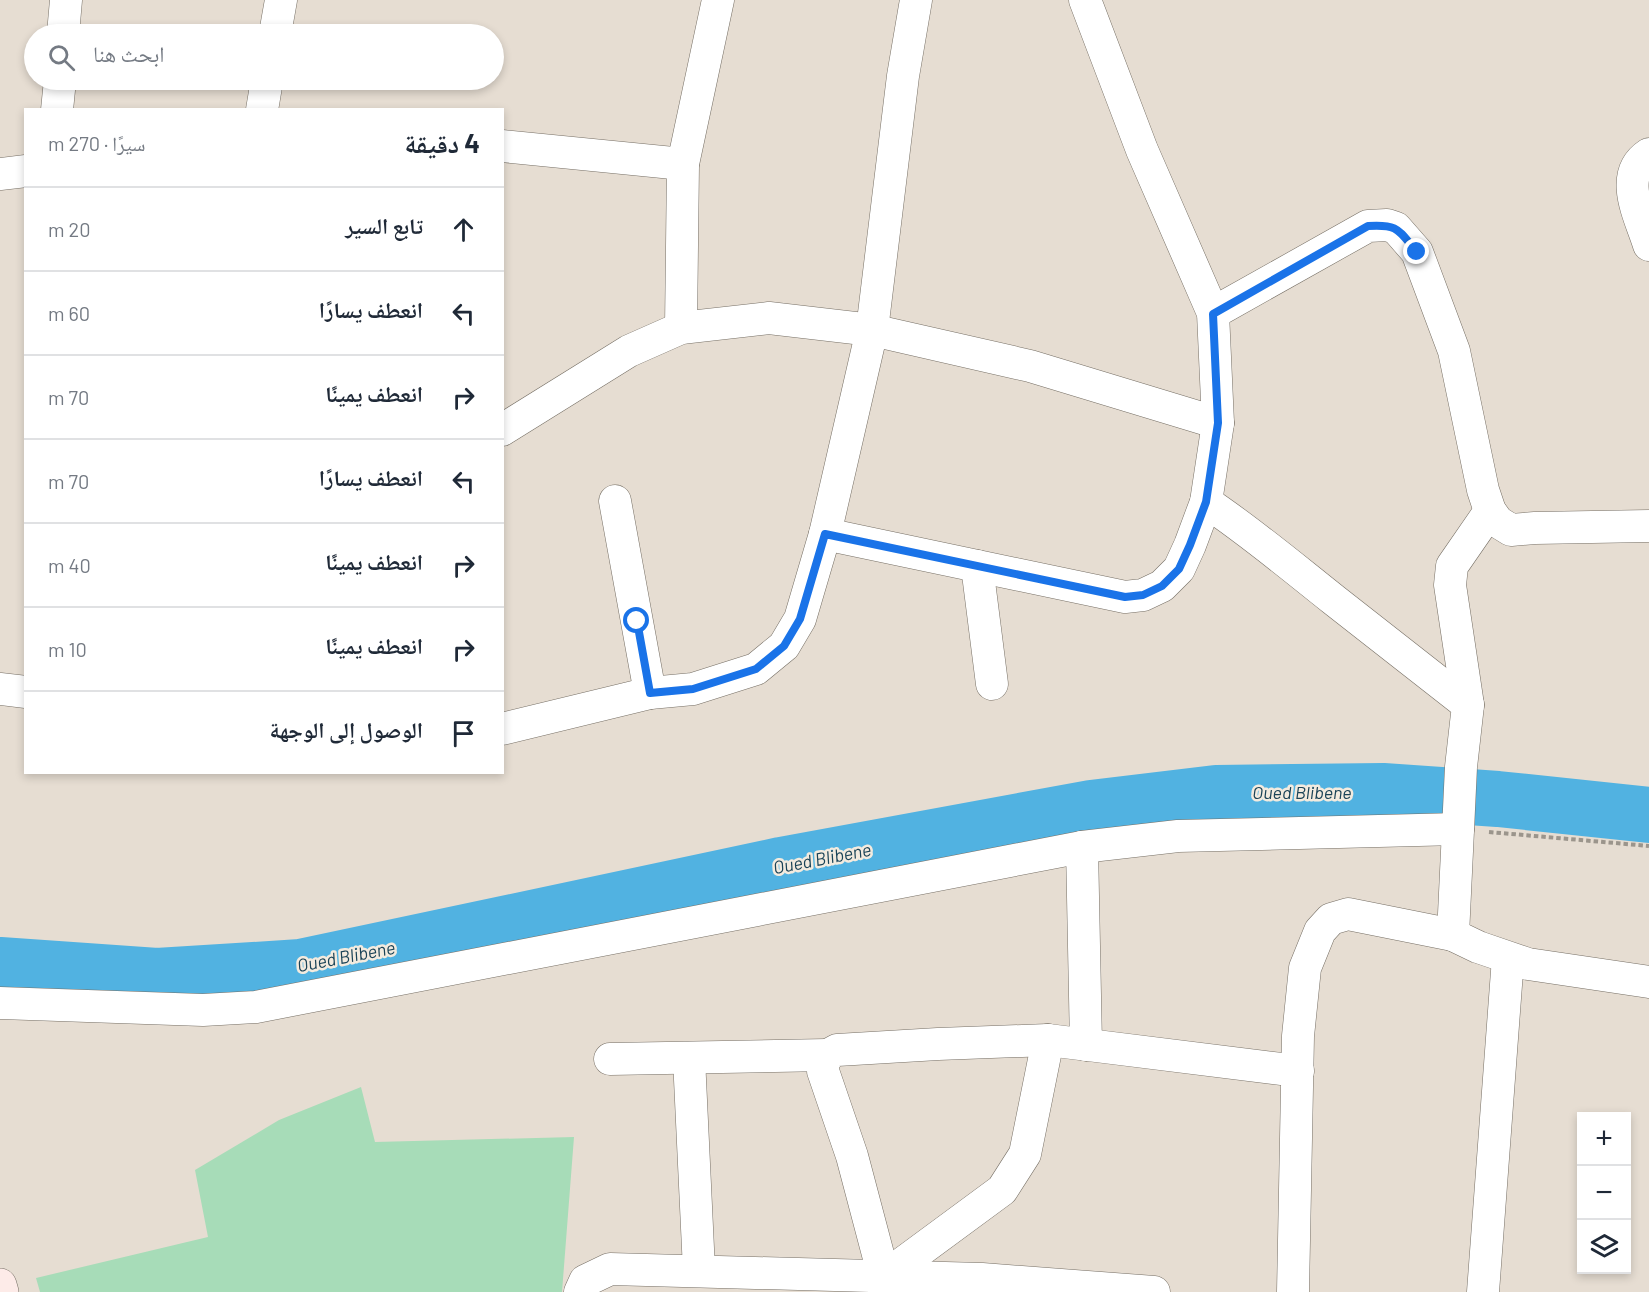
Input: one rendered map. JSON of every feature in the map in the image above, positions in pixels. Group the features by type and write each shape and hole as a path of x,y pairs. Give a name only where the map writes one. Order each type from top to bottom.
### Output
{"main road":[{"path":"0,1285 2,1292"}],"street":[{"path":"64,24 66,0"},
{"path":"277,24 281,0"},
{"path":"681,328 683,164 718,0"},
{"path":"504,729 650,693 693,689 756,669 784,646 800,619 825,534 872,330 903,76 916,0"},
{"path":"825,534 1125,597 1143,595 1162,586 1179,569 1206,502 1218,423 1213,314 1143,150 1085,0"},
{"path":"57,108 59,90"},
{"path":"262,108 265,90"},
{"path":"504,146 683,164"},
{"path":"1649,154 1640,160 1632,174 1631,186 1649,245"},
{"path":"0,174 24,171"},
{"path":"1213,314 1368,226 1387,225 1396,228 1417,252 1454,351 1483,490 1490,511 1498,522 1511,530 1649,526"},
{"path":"504,429 629,351 681,328 769,318 872,330 1030,366 1218,423"},
{"path":"615,501 650,693"},
{"path":"1206,502 1262,541 1468,705"},
{"path":"1453,935 1461,766 1468,705 1450,585 1452,567 1490,511"},
{"path":"978,566 992,684"},
{"path":"0,689 24,692"},
{"path":"0,1003 203,1010 255,1006 1082,847 1178,836 1459,821"},
{"path":"1082,847 1086,1045"},
{"path":"1293,1292 1298,1036 1305,968 1320,930 1331,919 1348,914 1453,935 1528,964 1649,982"},
{"path":"1483,1292 1508,958"},
{"path":"610,1059 827,1055 837,1050 1048,1040 1299,1071"},
{"path":"884,1285 1002,1190 1025,1154 1048,1040"},
{"path":"827,1055 823,1062 823,1071 852,1156 884,1285"},
{"path":"689,1058 699,1270"},
{"path":"580,1292 585,1281 610,1269 699,1270 884,1285 982,1278 1089,1289 1154,1292"}],"path":[{"path":"1459,821 1649,846"}],"green space":[{"path":"361,1087 375,1142 574,1137 562,1292 40,1292 36,1278 208,1237 195,1170 279,1120"}],"waterway":[{"name":"Oued Blibene","path":"0,965 157,976 301,967 781,865 1091,808 1216,793 1383,791 1498,799 1649,815"}],"route":[{"path":"637,621 650,693 693,689 756,669 784,646 800,619 825,534 1125,597 1143,595 1162,586 1179,569 1206,502 1218,423 1213,314 1368,226 1387,225 1396,228 1417,252"}]}
